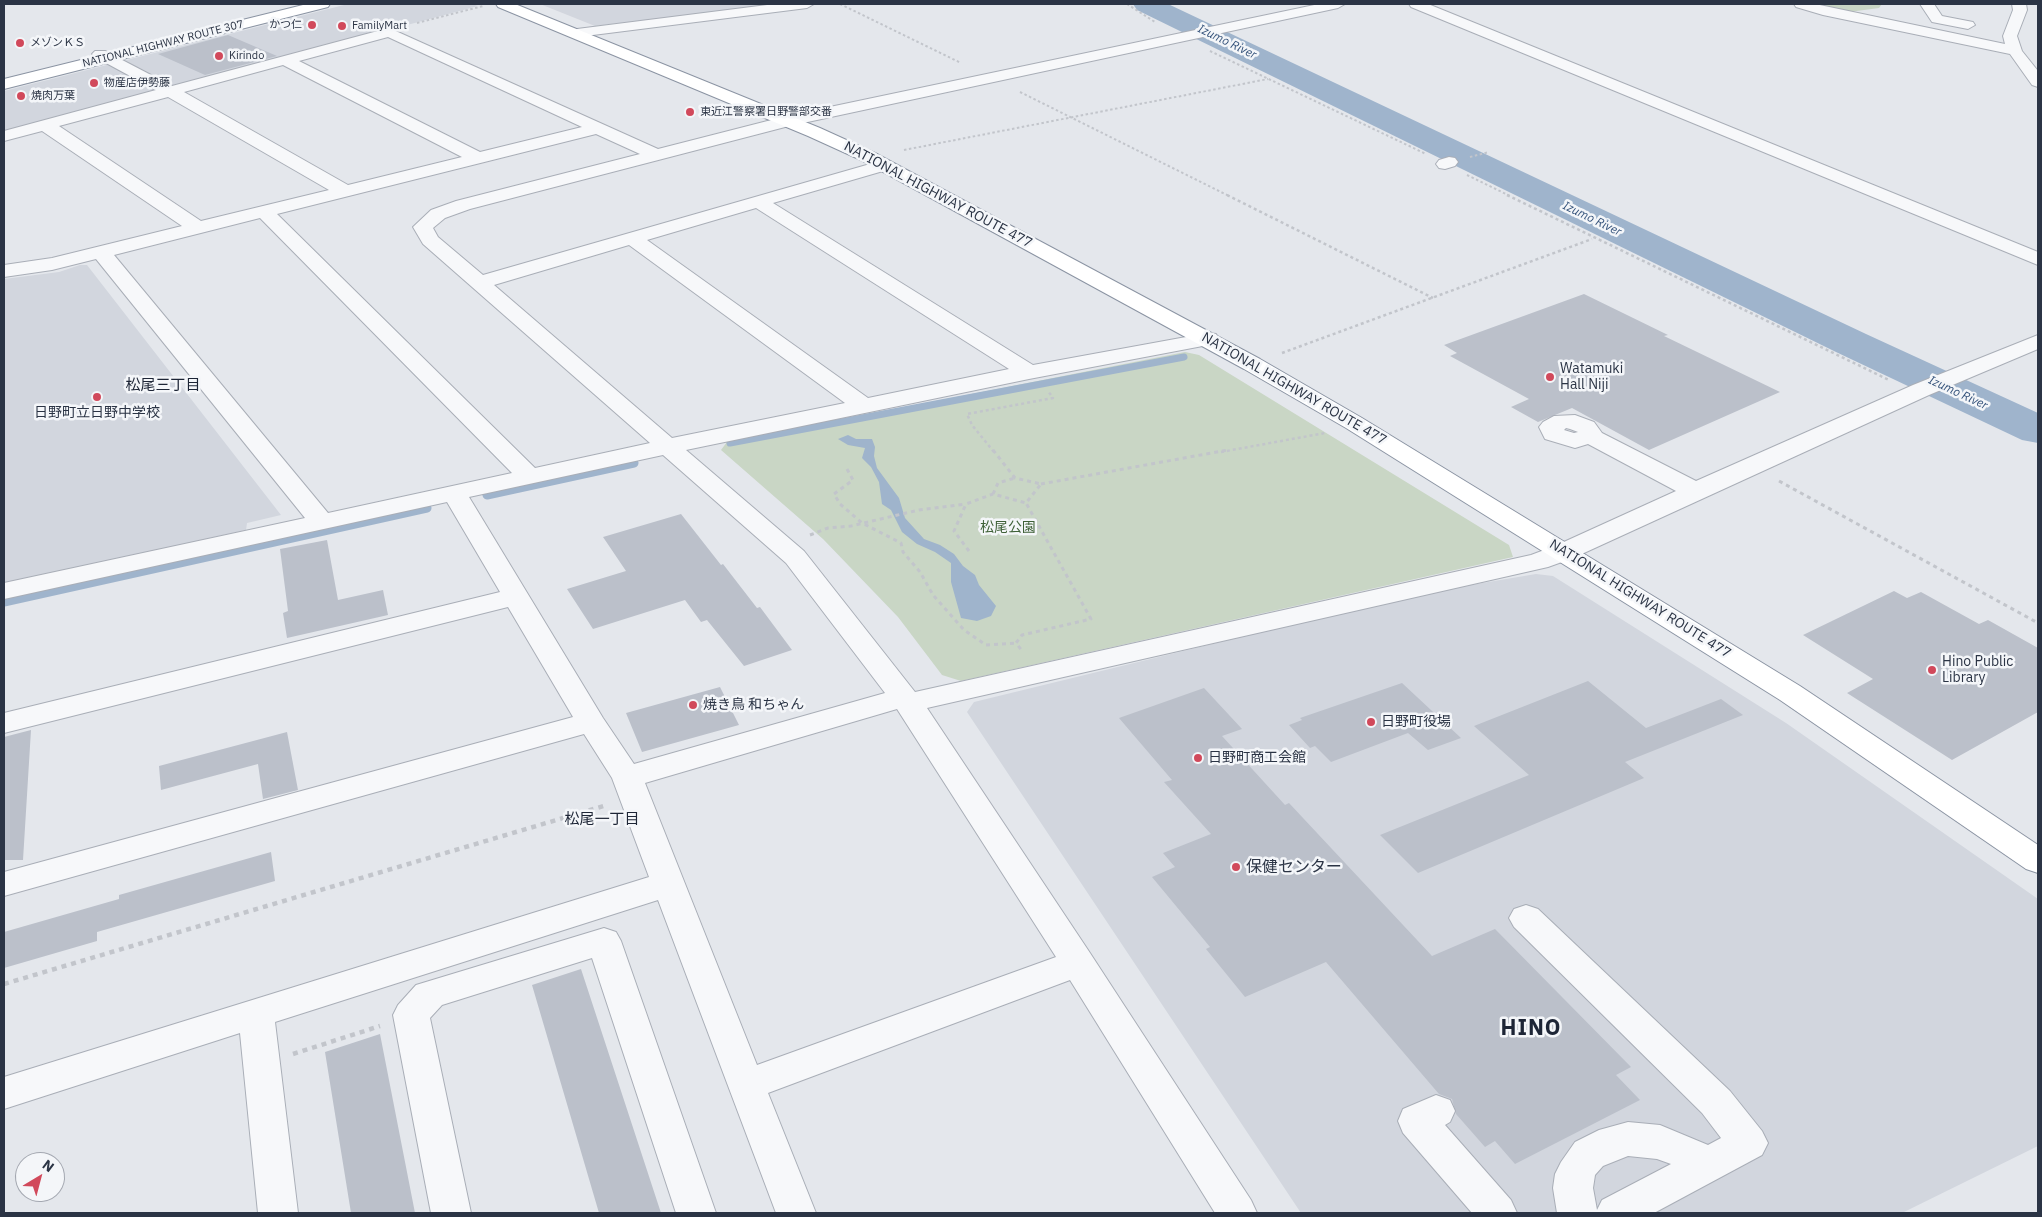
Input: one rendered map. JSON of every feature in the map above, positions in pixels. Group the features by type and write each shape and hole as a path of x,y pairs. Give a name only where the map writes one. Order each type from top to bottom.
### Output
{"highway":[{"name":"NATIONAL HIGHWAY ROUTE 307","path":"4,84 300,4"},
{"name":"NATIONAL HIGHWAY ROUTE 307","path":"4,78 323,4"},
{"name":"NATIONAL HIGHWAY ROUTE 477","path":"495,4 577,33 787,121 876,161 1208,339 1354,423 1790,693 2038,861"}],"street":[{"path":"577,33 807,4"},
{"path":"1237,1213 1078,963 906,700 795,557 481,282 430,240 423,227 426,222 449,209 787,121 1338,4"},
{"path":"1416,4 2038,260"},
{"path":"1801,4 1823,12 2015,51"},
{"path":"1927,4 1937,19 2011,34"},
{"path":"2019,4 2020,10 2011,34 2015,51 2038,81"},
{"path":"4,136 389,32 657,155"},
{"path":"103,56 170,91 344,191"},
{"path":"285,60 478,158"},
{"path":"45,125 198,228"},
{"path":"8,266 101,252 598,128"},
{"path":"481,282 759,202 876,161"},
{"path":"759,202 1029,372"},
{"path":"264,212 529,476"},
{"path":"632,238 864,407"},
{"path":"101,252 320,520"},
{"path":"4,591 320,520 668,446 1029,372 1208,339"},
{"path":"630,787 906,700 1539,561 1564,552 1695,491 2038,341"},
{"path":"1589,436 1695,491"},
{"path":"454,493 630,787 796,1213"},
{"path":"4,723 516,596"},
{"path":"4,884 591,722"},
{"path":"4,1093 667,884"},
{"path":"1528,917 1716,1102 1748,1143 1706,1165 1640,1208"},
{"path":"450,1213 412,1015 429,995 604,941 696,1213"},
{"path":"746,1085 1078,963"},
{"path":"256,1013 278,1213"},
{"path":"1436,1111 1417,1121 1496,1213"},
{"path":"1577,1213 1573,1194 1575,1174 1589,1154 1606,1144 1628,1139 1660,1142 1692,1155 1706,1165"}],"path":[{"path":"389,32 495,4"},
{"path":"840,4 991,77 1434,298"},
{"path":"1127,4 1180,37 1447,163 1593,238 1919,392"},
{"path":"876,161 1073,118 1268,79"},
{"path":"1252,364 1593,238"},
{"path":"1015,478 972,425 967,414 1053,398 1046,388"},
{"path":"993,494 998,483 1015,478 1040,484 1333,432"},
{"path":"1753,466 2038,623"},
{"path":"847,469 853,480 834,494 840,504 862,523 901,543 903,552 920,572 933,595 950,611 964,630 986,644 1016,643"},
{"path":"1026,503 1040,484"},
{"path":"810,535 828,528 966,504 993,494 1026,503 1092,619 1022,635 1016,643"},
{"path":"966,504 954,531 969,551"},
{"path":"1016,643 1039,672"},
{"path":"4,984 630,787"},
{"path":"296,1053 412,1015"}],"shaded area":[{"path":"348,4 472,4 478,6 4,133 4,91"},
{"path":"540,4 784,4 595,26"},
{"name":"日野町立日野中学校","path":"80,265 87,265 281,515 247,523 246,530 4,584 4,279 59,272"},
{"path":"1536,574 1553,576 1786,723 2038,899 2038,1146 1902,1213 1301,1213 967,712 974,702 1417,594"}],"green space":[{"path":"1791,4 1882,4 1879,8 1834,14"},
{"name":"松尾公園","path":"1185,352 1199,355 1509,545 1513,557 961,681 942,675 898,617 823,539 721,450 727,442"}],"water":[{"path":"848,435 856,439 872,439 875,447 874,456 877,468 899,498 905,518 924,539 940,545 954,554 963,566 975,575 979,585 996,606 991,616 977,621 961,618 951,582 951,563 935,552 917,544 902,532 891,510 882,504 879,482 871,467 862,458 865,448 848,445 838,439"}],"building":[{"name":"Kirindo","path":"228,35 277,56 205,75 158,54"},
{"path":"1584,294 1668,335 1664,336 1780,392 1649,450 1572,408 1538,422 1511,407 1529,399 1450,356 1457,353 1444,345"},
{"path":"681,514 757,608 760,607 792,650 744,666 707,620 701,622 685,600 593,629 567,589 626,571 603,537"},
{"path":"327,540 338,600 383,590 388,615 287,638 283,613 288,611 280,549"},
{"path":"1894,591 1907,598 1921,592 1979,624 1988,620 2038,648 2038,712 1952,760 1847,693 1873,679 1803,635"},
{"path":"1588,681 1646,728 1721,699 1743,715 1625,762 1644,778 1418,873 1380,835 1529,775 1474,726"},
{"name":"日野町役場","path":"1402,683 1461,738 1428,750 1408,733 1331,762 1315,746 1310,748 1289,725 1302,720 1300,718"},
{"path":"720,687 739,725 642,752 626,713"},
{"path":"1204,688 1242,729 1222,736 1285,805 1289,803 1432,956 1495,929 1631,1067 1616,1075 1640,1100 1515,1164 1495,1141 1485,1147 1456,1114 1452,1099 1439,1094 1326,962 1245,997 1206,949 1210,947 1152,877 1175,867 1163,853 1211,834 1164,782 1172,780 1119,718"},
{"path":"31,730 23,860 4,860 4,737"},
{"path":"287,732 298,790 263,799 258,764 161,790 159,766"},
{"path":"271,852 275,881 97,932 97,941 4,968 4,932 119,899 119,895"},
{"path":"581,969 661,1213 599,1213 532,985"},
{"path":"380,1034 415,1213 351,1213 325,1052"}],"waterway":[{"name":"Izumo River","path":"1147,4 1851,343 2038,430"},
{"path":"730,443 1184,357"},
{"path":"487,495 634,463"},
{"path":"4,602 427,508"}],"place":[{"name":"かつ仁","path":"312,25"},
{"name":"FamilyMart","path":"342,26"},
{"name":"メゾンＫＳ","path":"20,43"},
{"name":"Kirindo","path":"219,56"},
{"name":"物産店伊勢藤","path":"94,83"},
{"name":"焼肉万葉","path":"21,96"},
{"name":"東近江警察署日野警部交番","path":"690,112"},
{"name":"Watamuki Hall Niji","path":"1550,377"},
{"name":"日野町立日野中学校","path":"97,397"},
{"name":"Hino Public Library","path":"1932,670"},
{"name":"焼き鳥 和ちゃん","path":"693,705"},
{"name":"日野町役場","path":"1371,722"},
{"name":"日野町商工会館","path":"1198,758"},
{"name":"保健センター","path":"1236,867"}],"district":[{"name":"松尾三丁目","path":"163,386"},
{"name":"松尾一丁目","path":"602,820"},
{"name":"HINO","path":"1531,1029"}]}
